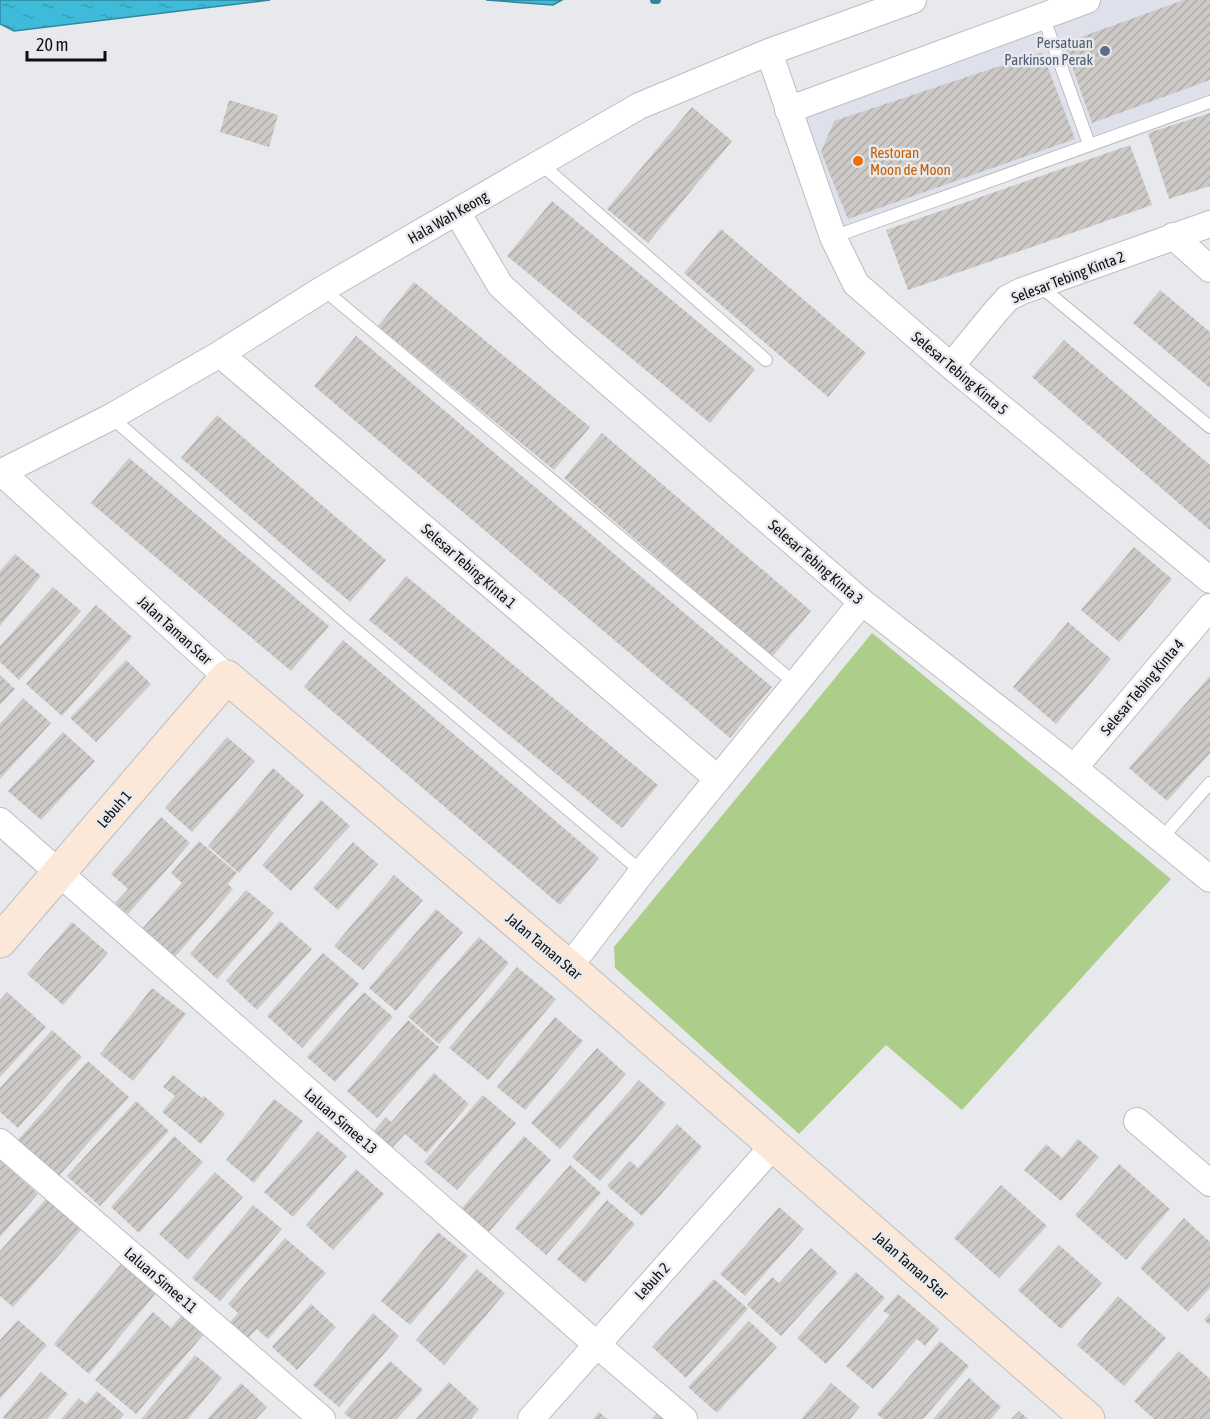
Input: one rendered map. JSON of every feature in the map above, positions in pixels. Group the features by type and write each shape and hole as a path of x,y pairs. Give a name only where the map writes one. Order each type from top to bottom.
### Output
{"street":[{"name":"Hala Wah Keong","path":"1,473 111,417 220,354 323,289 639,106 769,52 913,0"},
{"path":"788,110 1087,0"},
{"name":"Selesar Tebing Kinta 5","path":"769,52 833,237 851,277 859,288 1210,580"},
{"name":"Selesar Tebing Kinta 3","path":"457,212 500,285 565,345 862,602 1074,768 1210,879"},
{"name":"Selesar Tebing Kinta 2","path":"951,366 1008,298 1210,224"},
{"path":"1173,236 1210,269"},
{"name":"Selesar Tebing Kinta 1","path":"220,354 718,779"},
{"name":"Jalan Taman Star","path":"1,473 227,677 569,967 1088,1419"},
{"path":"569,967 642,872 862,602"},
{"name":"Selesar Tebing Kinta 4","path":"1074,768 1210,607"},
{"name":"Lebuh 1","path":"0,941 227,677"},
{"name":"Laluan Simee 13","path":"0,821 684,1419"},
{"path":"1137,1121 1210,1184"},
{"name":"Laluan Simee 11","path":"0,1142 322,1419"},
{"name":"Lebuh 2","path":"531,1419 774,1145"}],"lane":[{"path":"1043,16 1089,144"},
{"path":"833,237 1210,102"},
{"path":"542,164 766,360"},
{"path":"1040,286 1210,427"},
{"path":"323,289 796,684"},
{"path":"111,417 344,620 642,872"},
{"path":"1161,839 1210,783"}],"shaded area":[{"path":"1100,0 1210,0 1210,96 832,238 784,105"}],"green space":[{"path":"872,633 1171,879 962,1110 886,1045 799,1134 615,968 614,947"}],"water":[{"path":"0,0 270,0 14,31 0,24"},
{"path":"486,0 562,0 553,5"}],"building":[{"path":"1184,0 1210,0 1210,80 1092,123 1064,43"},
{"path":"1042,52 1075,139 848,219 821,152 834,121"},
{"path":"229,100 278,115 269,147 220,132"},
{"path":"692,107 732,141 648,243 607,209"},
{"path":"1210,113 1210,186 1169,199 1148,133"},
{"path":"1130,145 1152,205 908,290 886,230"},
{"path":"552,201 755,369 710,423 507,256"},
{"path":"721,229 866,353 828,397 684,273"},
{"path":"414,282 590,427 554,470 378,326"},
{"path":"1160,290 1210,332 1210,388 1133,323"},
{"path":"356,336 772,687 730,738 314,386"},
{"path":"1064,340 1210,465 1210,530 1032,377"},
{"path":"217,415 386,560 350,602 181,458"},
{"path":"602,433 811,611 772,657 564,478"},
{"path":"129,458 329,626 291,671 91,503"},
{"path":"1134,547 1172,579 1119,642 1081,610"},
{"path":"15,554 41,576 0,626 0,571"},
{"path":"406,576 658,785 622,828 369,620"},
{"path":"53,587 81,611 19,680 0,662 0,646"},
{"path":"96,605 132,637 62,716 26,684"},
{"path":"1068,622 1111,659 1056,724 1013,687"},
{"path":"343,640 599,858 560,905 304,687"},
{"path":"126,660 151,684 96,742 70,718"},
{"path":"0,675 15,689 0,705"},
{"path":"1210,676 1210,753 1167,801 1129,768"},
{"path":"23,698 51,723 0,779 0,724"},
{"path":"63,732 95,761 41,820 8,791"},
{"path":"227,737 255,761 192,832 165,808"},
{"path":"273,768 304,795 239,873 208,846"},
{"path":"321,800 350,826 291,891 262,865"},
{"path":"161,817 190,843 128,914 115,903 128,889 111,874"},
{"path":"199,841 237,873 228,884 233,889 175,957 142,929 182,883 171,873"},
{"path":"353,842 378,864 338,910 313,888"},
{"path":"394,875 423,900 363,970 334,946"},
{"path":"246,890 274,913 217,979 190,954"},
{"path":"436,909 463,932 396,1011 369,988"},
{"path":"280,921 312,949 257,1010 226,981"},
{"path":"72,922 108,953 63,1005 27,974"},
{"path":"479,937 509,963 439,1044 408,1017"},
{"path":"323,953 359,984 302,1048 267,1016"},
{"path":"517,967 556,999 488,1080 449,1048"},
{"path":"152,988 186,1014 133,1081 100,1054"},
{"path":"7,992 46,1027 0,1077 0,1000"},
{"path":"364,992 393,1017 335,1082 307,1057"},
{"path":"555,1017 583,1041 525,1110 497,1087"},
{"path":"408,1020 439,1047 377,1118 347,1091"},
{"path":"52,1030 82,1057 18,1128 0,1112 0,1088"},
{"path":"597,1048 626,1074 560,1149 531,1123"},
{"path":"88,1061 129,1097 57,1178 17,1141"},
{"path":"434,1073 469,1104 427,1153 405,1134 390,1150 372,1133 386,1117 391,1122"},
{"path":"173,1075 202,1098 204,1096 225,1114 201,1144 162,1112 175,1096 163,1087"},
{"path":"639,1080 666,1104 600,1181 572,1157"},
{"path":"483,1095 516,1123 457,1190 424,1162"},
{"path":"274,1099 303,1121 254,1183 226,1160"},
{"path":"136,1101 169,1131 100,1206 67,1176"},
{"path":"677,1124 702,1147 642,1216 607,1186 630,1161 638,1168"},
{"path":"318,1131 347,1156 293,1217 264,1192"},
{"path":"174,1136 203,1162 139,1233 111,1207"},
{"path":"524,1136 551,1160 489,1232 462,1208"},
{"path":"1078,1139 1099,1157 1061,1201 1024,1170 1046,1144 1062,1158"},
{"path":"0,1160 38,1194 0,1237"},
{"path":"1119,1164 1170,1209 1126,1260 1075,1215"},
{"path":"570,1165 601,1193 546,1255 515,1228"},
{"path":"356,1169 384,1194 333,1250 306,1225"},
{"path":"215,1172 243,1197 188,1260 159,1234"},
{"path":"1001,1185 1047,1226 999,1278 954,1238"},
{"path":"47,1198 82,1229 13,1307 0,1296 0,1251"},
{"path":"607,1200 635,1224 585,1283 557,1259"},
{"path":"253,1205 282,1229 220,1301 192,1278"},
{"path":"779,1207 804,1229 745,1296 720,1274"},
{"path":"1184,1218 1210,1242 1210,1288 1188,1312 1140,1268"},
{"path":"438,1232 468,1256 410,1325 381,1301"},
{"path":"285,1238 326,1273 268,1339 257,1329 248,1338 230,1322 238,1313 228,1304"},
{"path":"1059,1245 1102,1283 1061,1329 1018,1290"},
{"path":"811,1248 838,1273 781,1336 747,1305 772,1277 779,1283"},
{"path":"121,1264 156,1293 89,1374 54,1344"},
{"path":"477,1269 505,1293 444,1365 416,1340"},
{"path":"856,1272 885,1298 826,1364 797,1338"},
{"path":"714,1279 748,1309 686,1378 652,1347"},
{"path":"898,1294 939,1329 925,1346 917,1339 873,1389 846,1366 890,1315 883,1311"},
{"path":"1118,1296 1166,1338 1124,1386 1077,1345"},
{"path":"311,1304 336,1327 297,1370 272,1347"},
{"path":"153,1312 171,1328 181,1316 203,1335 136,1414 95,1380"},
{"path":"373,1313 399,1336 339,1407 313,1385"},
{"path":"1210,1313 1210,1325 1204,1320"},
{"path":"18,1320 47,1345 0,1399 0,1340"},
{"path":"749,1321 777,1347 717,1413 688,1387"},
{"path":"940,1341 969,1366 923,1419 883,1419 877,1414"},
{"path":"1179,1351 1210,1379 1210,1419 1154,1419 1134,1401"},
{"path":"195,1355 222,1378 188,1419 141,1419"},
{"path":"390,1361 423,1390 397,1419 351,1419 344,1413"},
{"path":"41,1372 68,1394 47,1419 5,1419 3,1417"},
{"path":"969,1378 1001,1407 991,1419 933,1419"},
{"path":"449,1382 479,1409 471,1419 416,1419"},
{"path":"241,1383 267,1407 256,1419 207,1419"},
{"path":"831,1383 860,1407 850,1419 801,1419"},
{"path":"97,1391 124,1414 120,1419 61,1419 79,1398 86,1404"},
{"path":"659,1411 668,1419 652,1419"},
{"path":"1019,1411 1028,1419 1011,1419"},
{"path":"599,1412 607,1419 593,1419"}],"place":[{"name":"Persatuan Parkinson Perak","path":"1105,51"},
{"name":"Restoran Moon de Moon","path":"858,161"}]}
